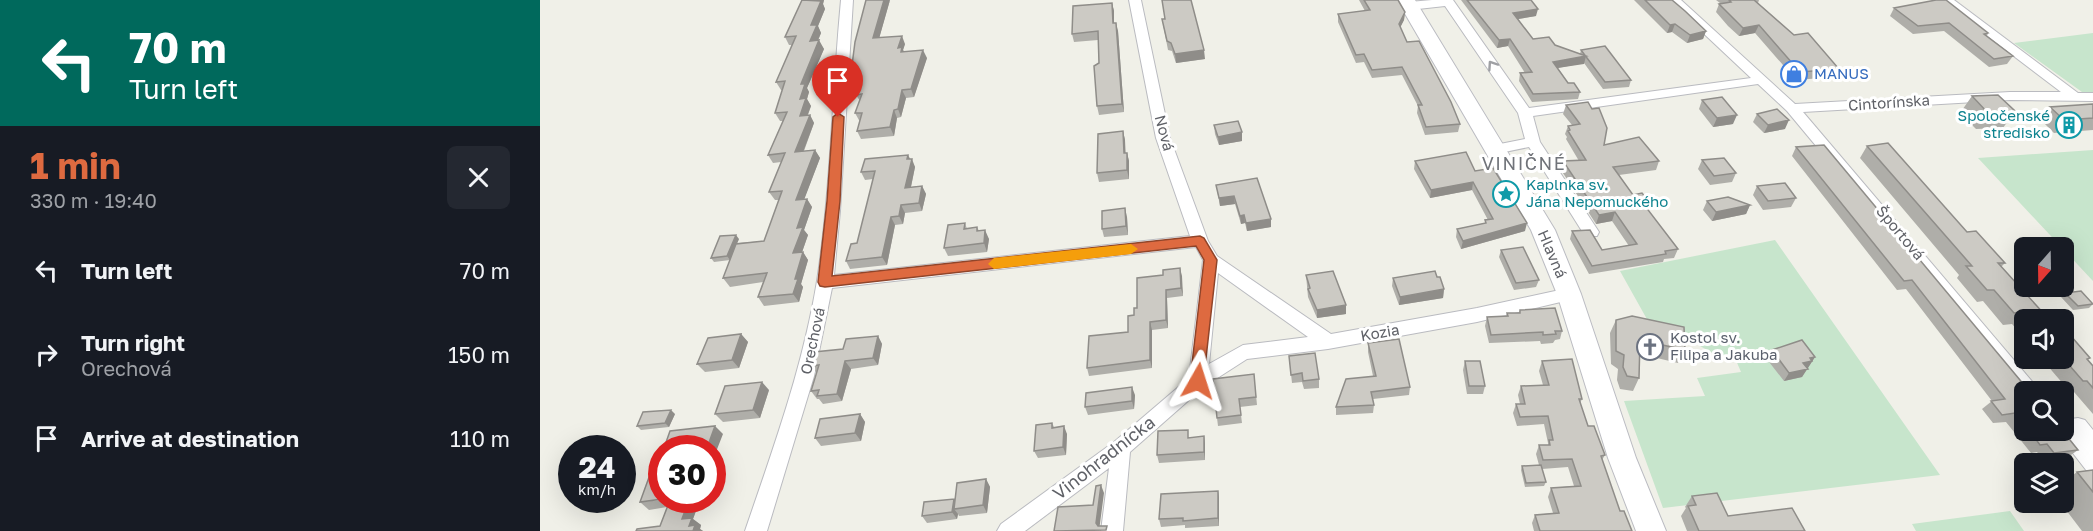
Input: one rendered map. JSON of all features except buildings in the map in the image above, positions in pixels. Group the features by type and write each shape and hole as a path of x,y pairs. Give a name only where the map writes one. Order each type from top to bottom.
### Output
{"main road":[{"name":"Hlavná","path":"1408,3 1543,230 1569,294 1622,458 1651,531"}],"street":[{"name":"Orechová","path":"756,531 804,385 825,282 847,0"},
{"name":"Nová","path":"1136,0 1163,138 1200,241 1211,260 1328,342"},
{"name":"Športová","path":"1674,0 1792,108 2023,381"},
{"path":"1946,0 2074,96"},
{"path":"1408,3 1448,1 1525,113 1533,142 1592,232"},
{"path":"1525,113 1762,80"},
{"name":"Cintorínska","path":"1792,108 2010,96 2093,97"},
{"path":"1495,149 1533,142"},
{"path":"825,282 1200,241"},
{"path":"1198,381 1211,260"},
{"name":"Kozia","path":"1198,381 1243,352 1328,342 1477,315 1569,294"},
{"name":"Vinohradnícka","path":"1008,531 1122,448 1198,381"},
{"path":"2074,427 2078,426 2093,444"},
{"path":"2074,440 2093,464"},
{"path":"1112,531 1122,448"}],"green space":[{"path":"2093,33 2093,92 2082,92 2014,43"},
{"path":"2093,150 2093,281 2074,261 2074,237 2052,237 1978,158"},
{"path":"1775,240 1940,475 1663,508 1624,401 1705,396 1697,378 1741,372 1735,358 1714,354 1688,339 1653,330 1620,271"},
{"path":"2010,511 2024,531 1916,531 1912,524"}],"slow traffic":[{"path":"994,264 1131,249"}],"place":[{"name":"MANUS","path":"1794,74"},
{"name":"Spoločenské stredisko","path":"2069,125"},
{"name":"Kaplnka sv. Jána Nepomuckého","path":"1506,194"},
{"name":"Kostol sv. Filipa a Jakuba","path":"1650,347"}],"district":[{"name":"VINIČNÉ","path":"1524,164"}],"route":[{"path":"838,117 825,282 1200,241 1211,260 1198,381"}]}
